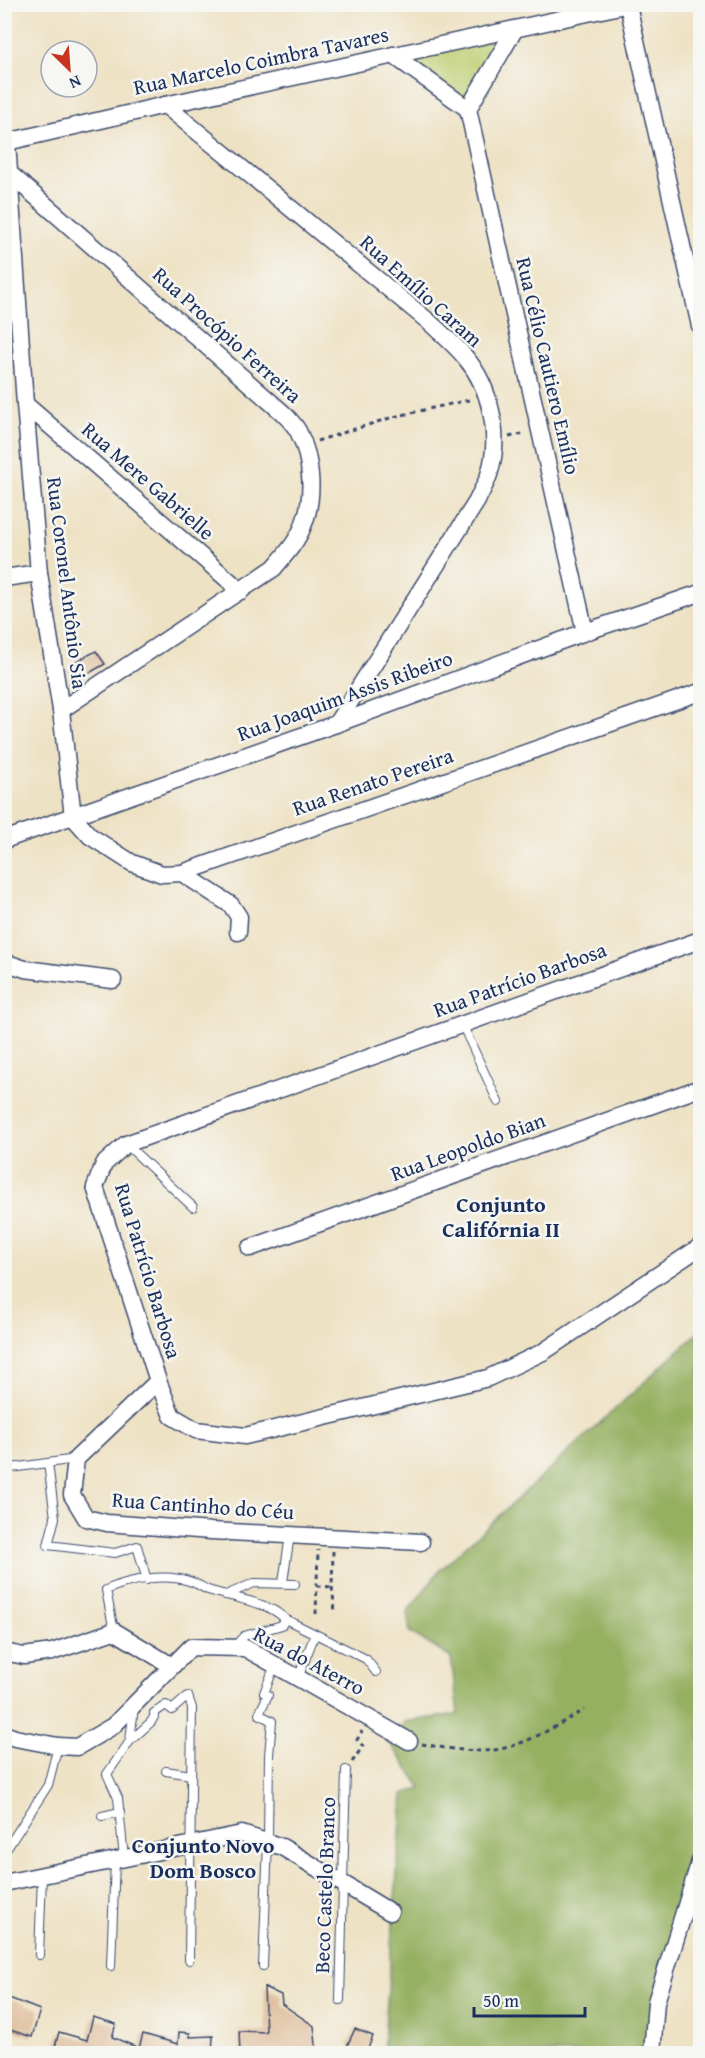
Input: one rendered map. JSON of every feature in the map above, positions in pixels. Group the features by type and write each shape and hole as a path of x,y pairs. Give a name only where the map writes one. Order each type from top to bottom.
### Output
{"street":[{"name":"Rua Marcelo Coimbra Tavares","path":"9,140 628,5"},
{"path":"628,5 700,326"},
{"path":"393,55 468,109 515,28"},
{"name":"Rua Emílio Caram","path":"165,105 428,321 466,358 486,395 493,421 494,441 490,472 477,501 336,724"},
{"name":"Rua Célio Cautiero Emílio","path":"468,109 585,632"},
{"name":"Rua Coronel Antônio Sia","path":"9,140 6,145 39,573 61,710 73,817"},
{"name":"Rua Procópio Ferreira","path":"9,172 283,413 297,429 308,461 309,507 303,527 291,548 274,568 61,710"},
{"name":"Rua Mere Gabrielle","path":"25,404 241,591"},
{"path":"4,578 39,573"},
{"name":"Rua Joaquim Assis Ribeiro","path":"4,840 700,593"},
{"name":"Rua Renato Pereira","path":"73,817 90,836 132,863 162,874 182,873 700,692"},
{"path":"182,873 231,905 238,917 238,932"},
{"name":"Rua Patrício Barbosa","path":"700,939 126,1144 104,1164 94,1187 158,1381 172,1416 196,1430 245,1436 488,1378 543,1352 700,1247"},
{"path":"4,962 25,969 113,980"},
{"name":"Rua Leopoldo Bian","path":"250,1248 700,1088"},
{"path":"76,1460 158,1381"},
{"name":"Rua Cantinho do Céu","path":"76,1460 72,1495 86,1518 107,1524 421,1542"},
{"path":"4,1652 24,1656 51,1652 114,1631 172,1666"},
{"name":"Rua do Aterro","path":"4,1734 57,1746 77,1747 113,1726 191,1647 245,1647 409,1741"},
{"path":"4,1883 242,1834 282,1847 390,1912"},
{"path":"652,2054 656,2002 700,1861"}],"lane":[{"path":"462,1024 498,1102"},
{"path":"126,1144 193,1207"},
{"path":"4,1469 76,1460"},
{"path":"48,1463 55,1518 48,1545 115,1553 137,1546 147,1580"},
{"path":"283,1582 290,1535"},
{"path":"114,1631 106,1590 122,1583 161,1578 191,1582 209,1590 262,1605 279,1613 285,1619 366,1659 376,1672"},
{"path":"226,1595 254,1583 295,1584"},
{"path":"234,1647 244,1636 282,1625 285,1619"},
{"path":"297,1678 315,1634"},
{"path":"263,1966 269,1755 273,1721 260,1714 268,1695 264,1693 275,1665"},
{"path":"111,1966 120,1859 120,1812 118,1798 107,1774 130,1741 152,1722 154,1713 166,1705 172,1710 188,1696 192,1708 189,1960"},
{"path":"130,1741 134,1704"},
{"path":"4,1853 48,1785 57,1746"},
{"name":"Beco Castelo Branco","path":"340,2000 345,1884 346,1770"},
{"path":"166,1771 191,1775"},
{"path":"102,1816 120,1812"},
{"path":"39,1955 42,1875"}],"path":[{"path":"303,446 393,417 486,395"},
{"path":"494,441 539,429"},
{"path":"316,1614 317,1587 327,1537"},
{"path":"327,1537 335,1611"},
{"path":"317,1587 332,1587"},
{"path":"409,1741 451,1749 499,1749 542,1734 584,1710"},
{"path":"346,1770 363,1746 357,1740 369,1719"}],"green space":[{"path":"504,37 465,101 405,58"},
{"path":"700,1331 700,1858 652,2053 383,2054 403,1794 421,1788 391,1744 404,1722 458,1714 451,1658 410,1632 407,1612 440,1570"}],"building":[{"path":"96,651 105,664 70,684 70,665"},
{"path":"264,1987 281,1995 282,2004 314,2026 317,2054 240,2054 239,2031 266,2032"},
{"path":"4,1996 40,2010 32,2037 4,2028"},
{"path":"93,2017 116,2024 112,2037 139,2048 143,2034 178,2044 179,2032 190,2033 190,2037 213,2036 212,2054 53,2054 59,2032 87,2040"},
{"path":"355,2029 373,2036 367,2051 347,2046"}],"district":[{"name":"Conjunto Califórnia II","path":"501,1216"},
{"name":"Conjunto Novo Dom Bosco","path":"203,1858"}]}
